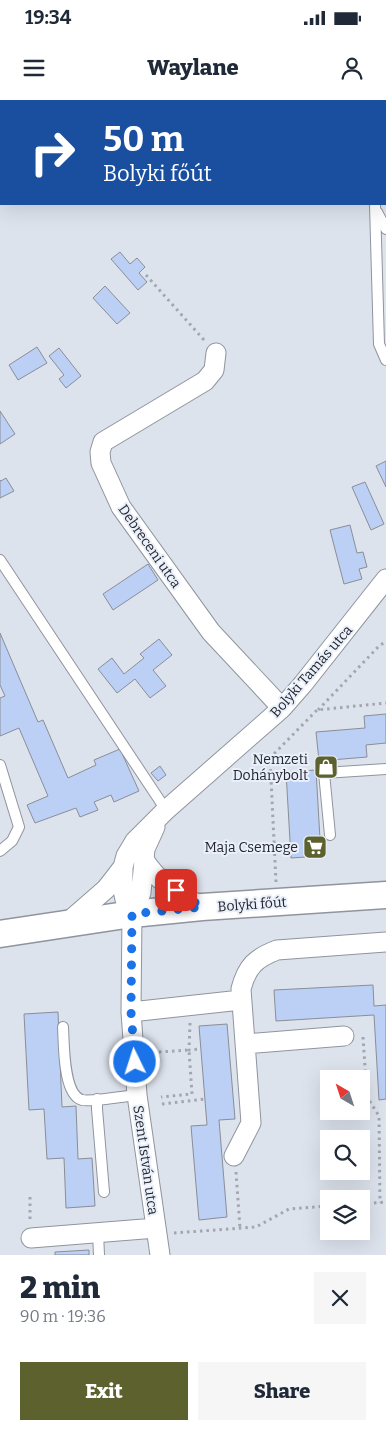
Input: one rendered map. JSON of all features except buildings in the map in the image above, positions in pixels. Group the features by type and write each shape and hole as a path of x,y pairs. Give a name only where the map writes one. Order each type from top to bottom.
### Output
{"main road":[{"name":"Bolyki főút","path":"0,934 68,922 132,914 202,907 386,895"}],"street":[{"name":"Debreceni utca","path":"216,353 214,370 205,381 103,442 100,452 101,463 121,507 211,632 282,708"},
{"name":"Bolyki Tamás utca","path":"68,922 106,889 122,867 135,841 282,708 386,579"},
{"name":"Bolyki Tamás utca","path":"132,914 141,893 143,858 150,836 164,813"},
{"path":"143,858 152,872 162,882 202,907"},
{"name":"Bolyki Tamás utca","path":"122,867 123,895 125,903 132,914"},
{"name":"Szent István utca","path":"132,914 131,1012 137,1095 163,1231 160,1255"},
{"path":"234,1156 251,1124 241,989 244,976 251,966 261,956 277,950 386,942"},
{"path":"131,1012 241,1000"},
{"path":"245,1044 344,1036"},
{"path":"31,1238 163,1231"}],"lane":[{"path":"375,205 378,216 386,229"},
{"path":"375,205 379,344 386,360"},
{"path":"0,560 164,813"},
{"path":"0,765 19,827 12,841 0,851"},
{"path":"330,835 324,773 386,769"},
{"path":"63,1028 67,1076 74,1094 82,1100 137,1095"},
{"path":"97,1099 104,1192"},
{"path":"98,1233 99,1255"}],"path":[{"path":"146,276 216,353"},
{"path":"276,883 270,758 380,645 386,642"},
{"path":"317,710 386,704"},
{"path":"161,1097 192,1094 189,1050 190,1022"},
{"path":"344,1036 363,1034 367,1097 379,1116 380,1202"},
{"path":"158,1052 201,1049"},
{"path":"162,1104 205,1099"},
{"path":"234,1156 240,1228"},
{"path":"370,1203 386,1202"},
{"path":"163,1231 256,1227 289,1209 320,1207"}],"place":[{"name":"Nemzeti Dohánybolt","path":"326,767"},
{"name":"Maja Csemege","path":"315,847"}],"route":[{"path":"135,1062 131,1012 132,914 202,907 176,890"}]}
